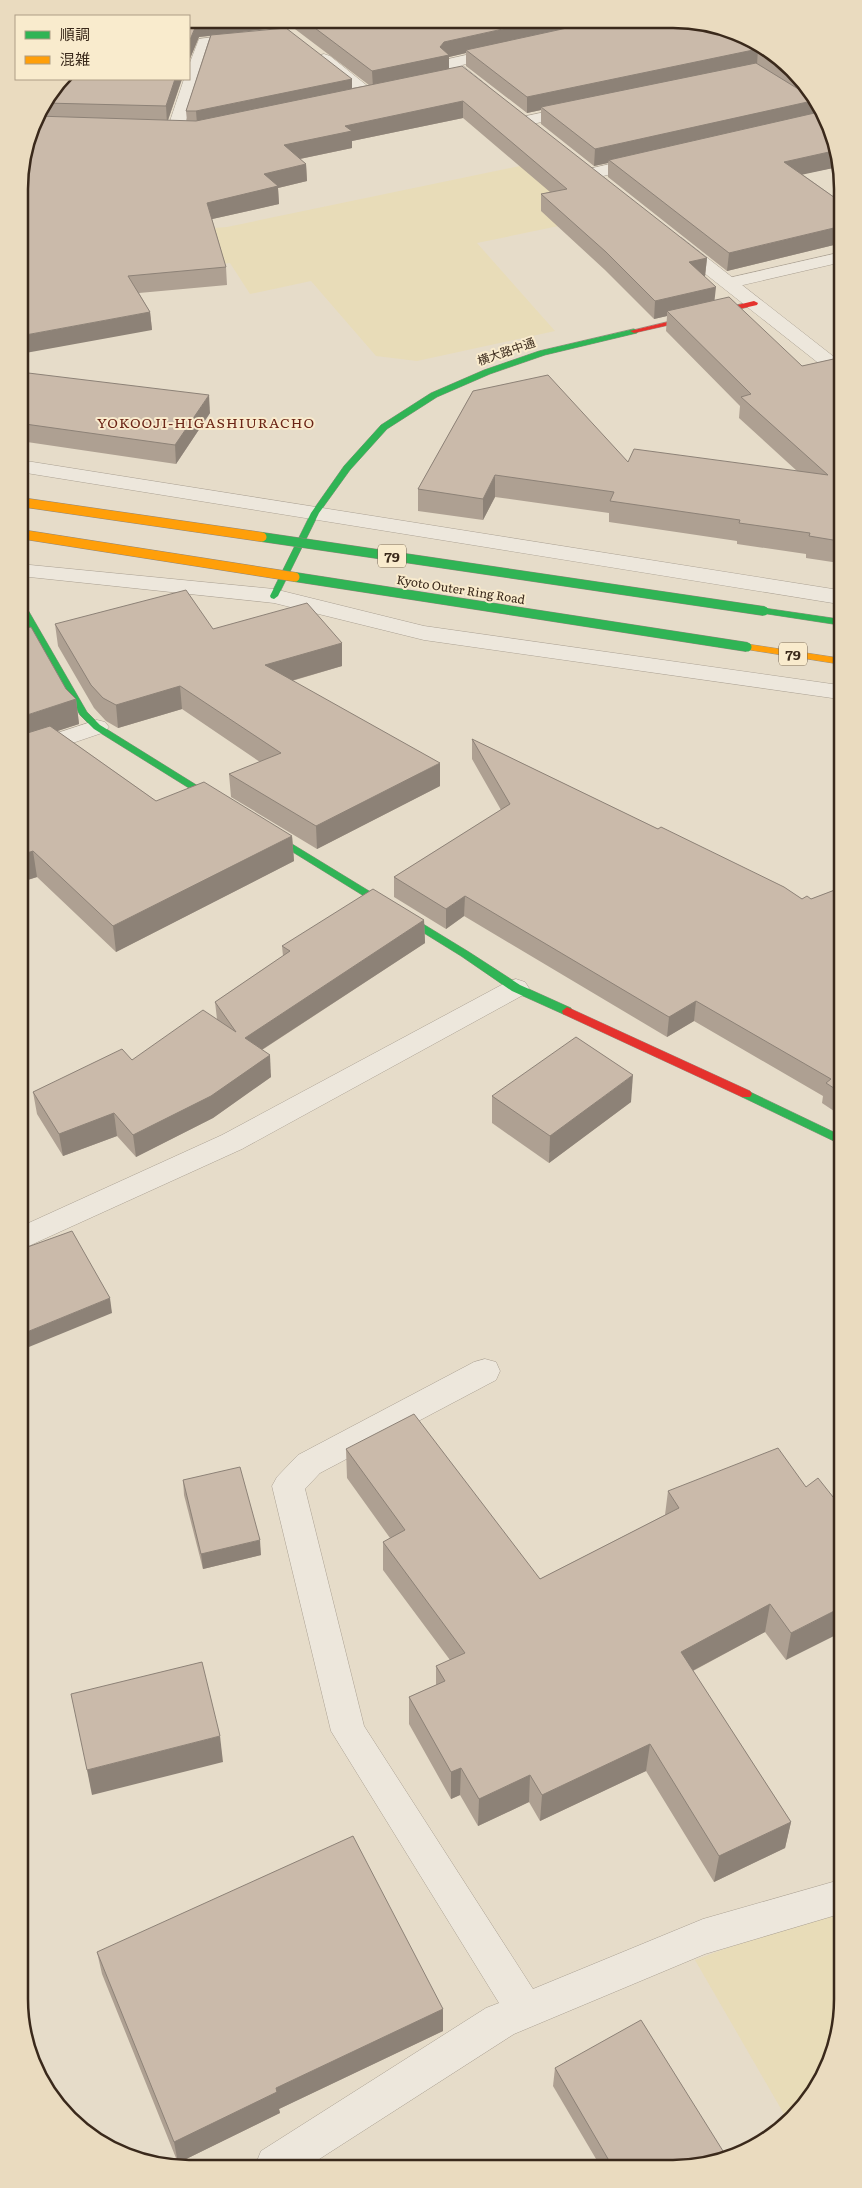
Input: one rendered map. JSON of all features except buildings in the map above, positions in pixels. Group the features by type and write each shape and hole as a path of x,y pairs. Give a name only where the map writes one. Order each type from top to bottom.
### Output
{"street":[{"path":"155,129 182,130 204,42 262,36"},
{"path":"494,98 450,63 516,49"},
{"path":"312,50 369,95"},
{"path":"445,79 464,75"},
{"path":"350,99 388,91"},
{"path":"523,122 592,107"},
{"path":"508,110 538,133"},
{"path":"590,174 658,158"},
{"path":"575,162 606,186"},
{"path":"660,229 834,366"},
{"path":"730,283 834,259"},
{"name":"横大路中通","path":"274,596 315,513 347,468 384,427 434,395 487,372 542,353 754,303"},
{"path":"28,467 834,596"},
{"name":"Kyoto Outer Ring Road","path":"28,503 834,621"},
{"name":"Kyoto Outer Ring Road","path":"28,535 834,660"},
{"path":"28,571 274,596 424,633 834,691"},
{"path":"28,617 83,713 96,727 230,810"},
{"path":"28,751 96,727"},
{"path":"247,820 516,988 834,1137"},
{"path":"28,1235 232,1142 516,988"},
{"path":"485,1371 309,1464 288,1486 348,1731 525,2010"},
{"path":"284,2160 500,2021 703,1937 834,1899"}],"shaded area":[{"path":"558,158 626,212 477,243 555,331 417,361 376,356 311,281 250,294 230,263 116,275 112,236 227,227"},
{"path":"834,1914 834,2010 831,2031 826,2051 818,2070 807,2089 785,2115 695,1960 780,1928"}],"traffic: fast":[{"path":"274,596 315,513 347,468 384,427 434,395 487,372 542,353 634,331"},
{"path":"262,537 764,611"},
{"path":"295,577 747,647"},
{"path":"764,611 834,621"},
{"path":"28,617 83,713 97,727 224,806"},
{"path":"261,828 465,954 516,988 567,1011"},
{"path":"746,1094 834,1137"}],"traffic: slow":[{"path":"28,503 262,537"},
{"path":"28,535 295,577"},
{"path":"747,647 834,660"}],"traffic: jam":[{"path":"634,331 754,303"},
{"path":"567,1011 746,1094"}],"district":[{"name":"YOKOOJI-HIGASHIURACHO","path":"206,422"}]}
